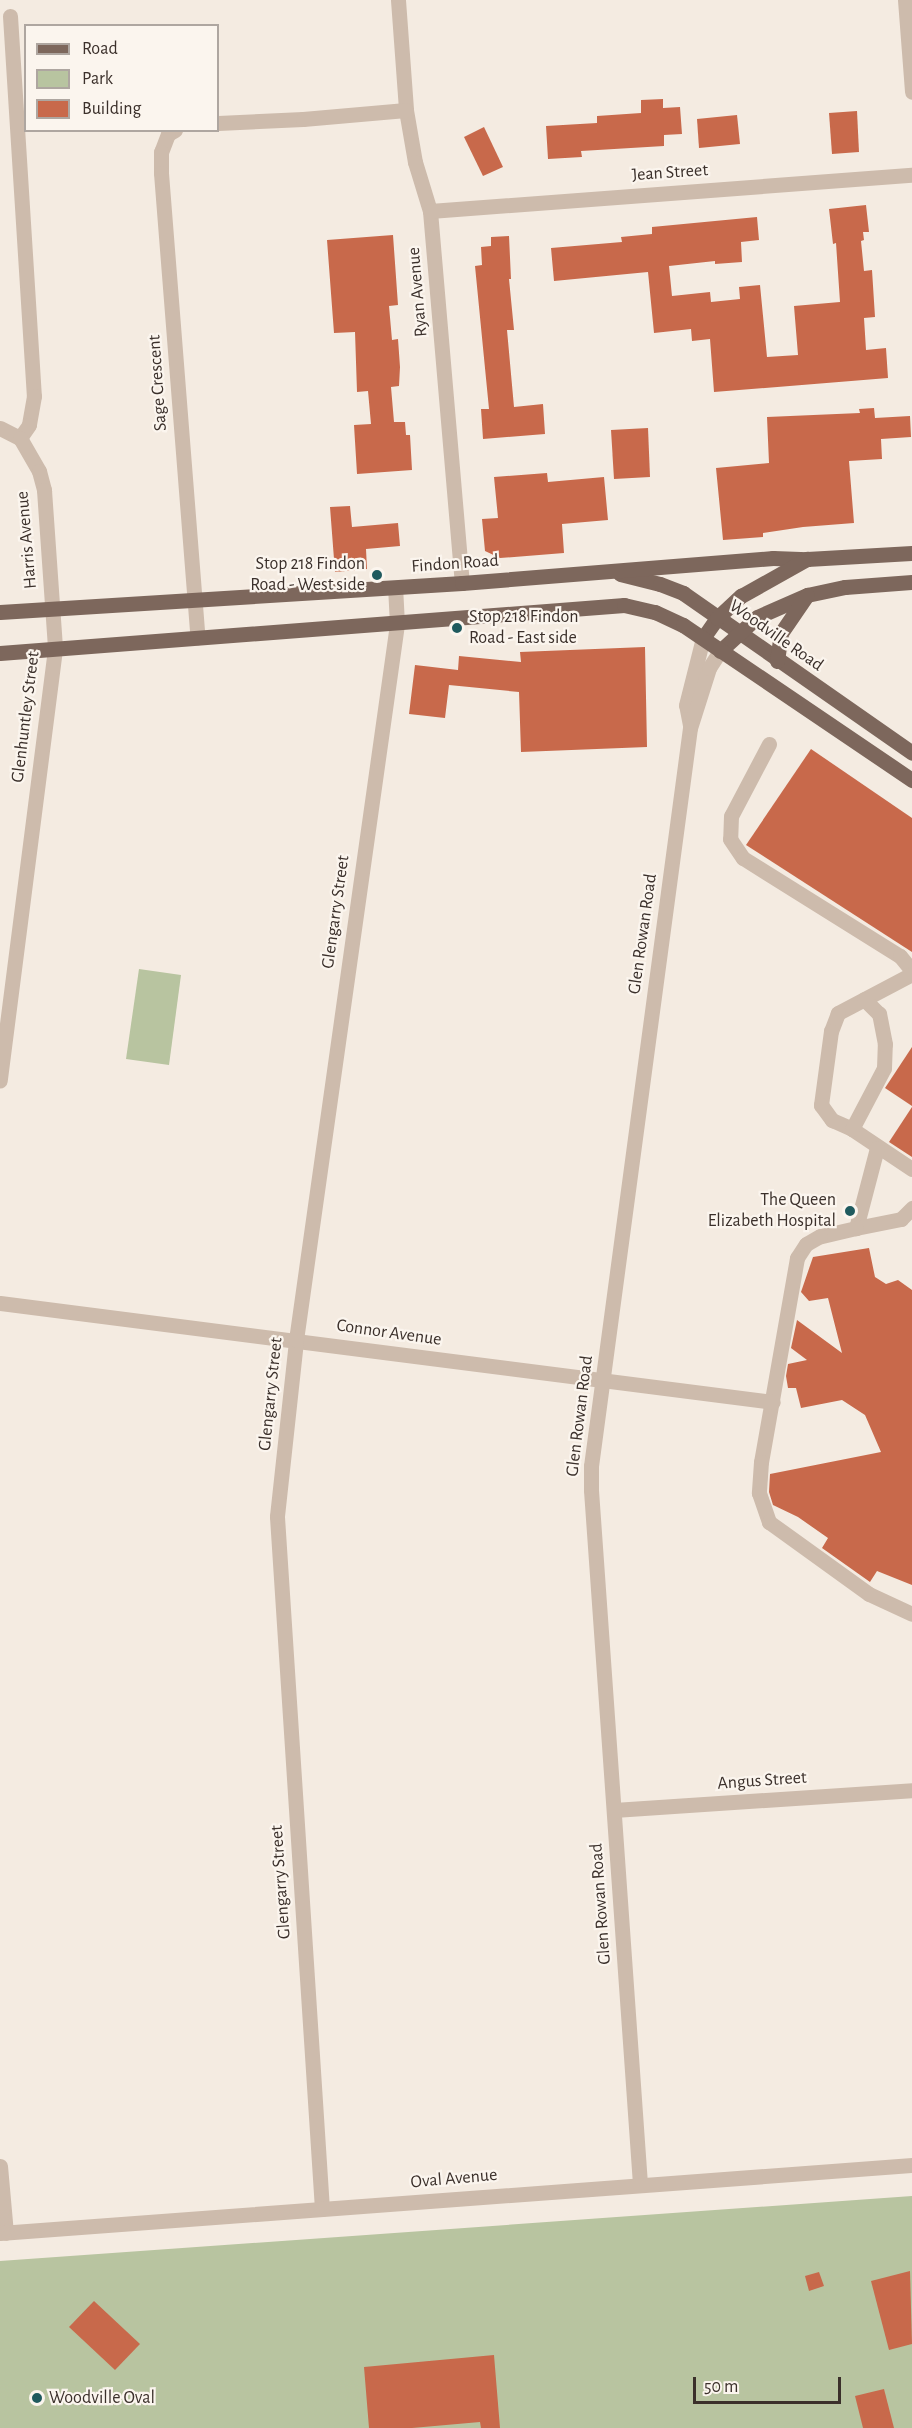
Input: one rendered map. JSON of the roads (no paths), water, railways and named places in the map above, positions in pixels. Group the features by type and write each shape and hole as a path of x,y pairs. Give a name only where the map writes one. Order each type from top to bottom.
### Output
{"main road":[{"name":"Findon Road","path":"0,612 395,588 773,558 807,559 912,553"},
{"path":"703,638 717,618 741,596 807,559"},
{"name":"Woodville Road","path":"609,571 660,584 683,593 777,661 912,753"},
{"path":"720,651 758,617 807,595 845,587 912,582"},
{"path":"777,661 782,633 807,595"},
{"path":"0,653 624,605 655,612 703,638 912,780"}],"street":[{"name":"Ryan Avenue","path":"398,0 406,110 415,162 430,210 462,583"},
{"path":"905,0 912,92"},
{"path":"0,428 20,438 29,425 34,396 10,16"},
{"path":"219,123 303,120 406,110"},
{"name":"Sage Crescent","path":"172,132 168,134 161,152 161,172 198,638"},
{"name":"Jean Street","path":"430,210 912,175"},
{"name":"Harris Avenue","path":"20,438 39,471 44,490 52,608"},
{"name":"Glengarry Street","path":"322,2209 277,1516 296,1340 397,624 395,588"},
{"name":"Glenhuntley Street","path":"0,1081 55,649 52,608"},
{"name":"Glen Rowan Road","path":"690,728 686,705 703,638"},
{"name":"Glen Rowan Road","path":"640,2184 591,1466 690,728 709,668 720,651"},
{"path":"769,744 731,816 730,839 742,858 900,956 912,972 838,1012 831,1031 821,1105 832,1120 852,1130 912,1169"},
{"path":"852,1130 884,1068 885,1044 879,1014 864,999"},
{"path":"856,1228 877,1148"},
{"path":"912,1208 901,1219 820,1236 806,1244 797,1258 758,1477 759,1494 769,1522 868,1594 912,1614"},
{"name":"Connor Avenue","path":"0,1304 773,1402"},
{"name":"Angus Street","path":"614,1810 912,1790"},
{"name":"Oval Avenue","path":"3,2233 912,2165"},
{"path":"0,2166 3,2233"}],"place":[{"name":"Stop 218 Findon Road - West side","path":"377,575"},
{"name":"Stop 218 Findon Road - East side","path":"457,628"},
{"name":"The Queen Elizabeth Hospital","path":"850,1211"},
{"name":"Woodville Oval","path":"37,2398"}]}
